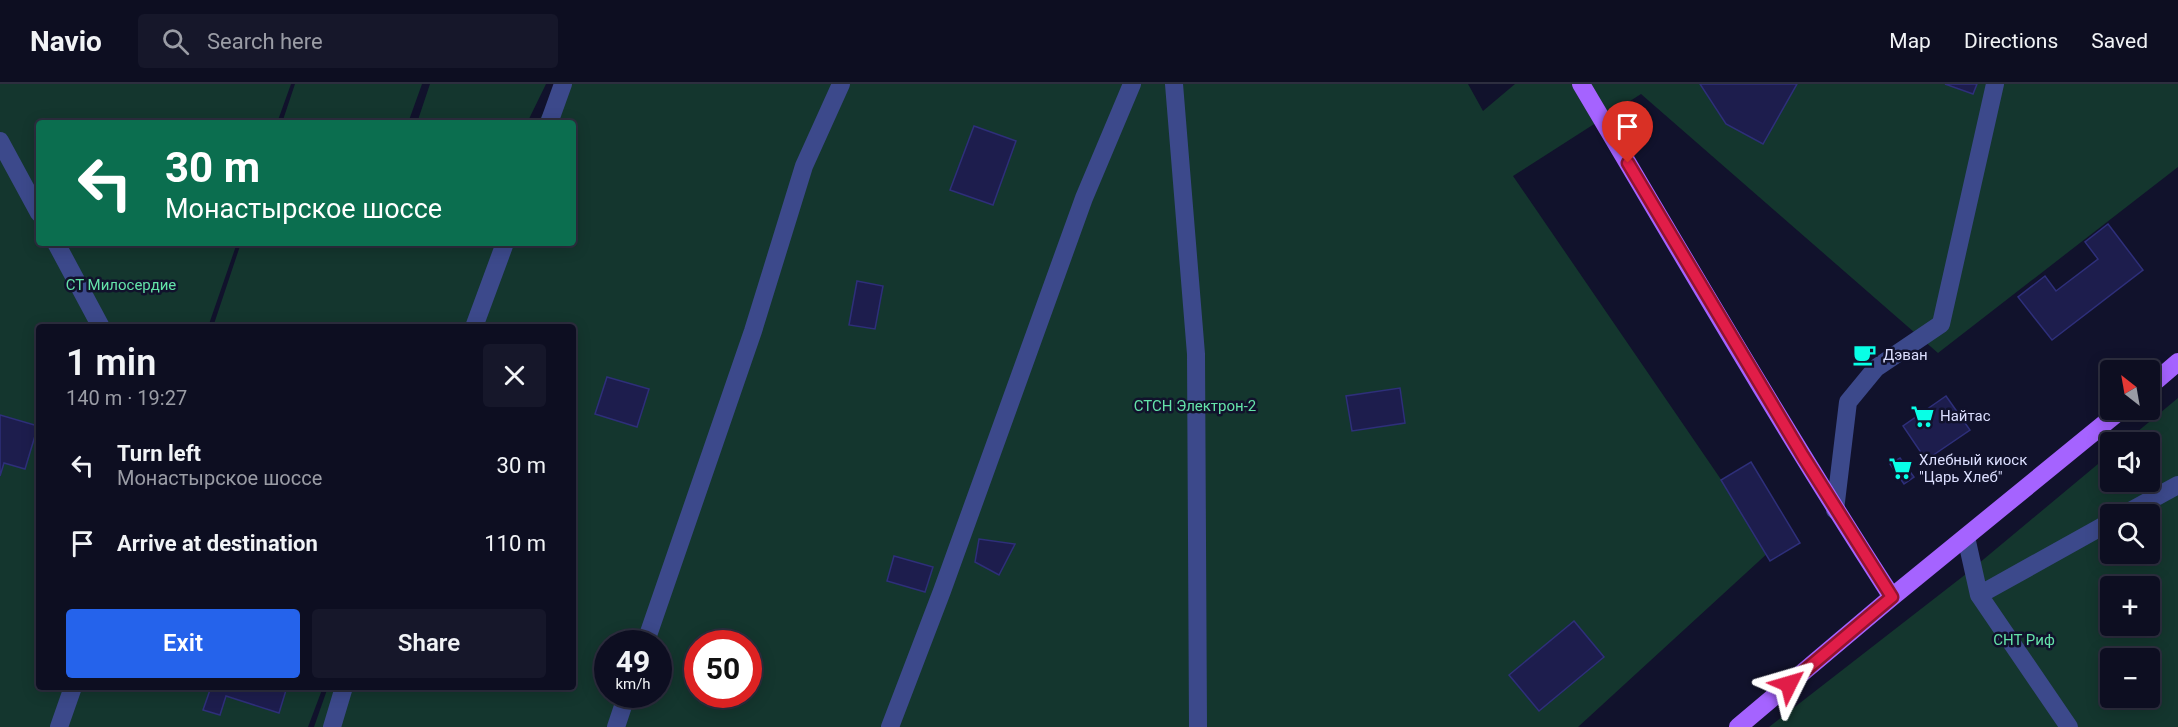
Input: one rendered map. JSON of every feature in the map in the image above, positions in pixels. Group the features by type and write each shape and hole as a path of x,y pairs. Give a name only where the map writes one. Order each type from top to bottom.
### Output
{"main road":[{"path":"1581,84 1835,510 1892,597"},
{"path":"2160,377 2178,362"},
{"path":"1738,727 1892,597 2109,420"}],"street":[{"path":"550,120 563,84"},
{"path":"650,630 753,331 804,166 841,84"},
{"path":"891,727 1084,198 1132,84"},
{"path":"1174,84 1196,354 1198,727"},
{"path":"1835,510 1848,402 1876,368 1941,324 1995,84"},
{"path":"0,141 36,207"},
{"path":"58,246 99,324"},
{"path":"475,324 504,246"},
{"path":"2143,504 2178,485"},
{"path":"1979,595 2100,528"},
{"path":"1966,537 1979,595 2069,727"},
{"path":"59,727 72,690"},
{"path":"332,727 343,690"},
{"path":"616,727 622,708"}],"green space":[{"name":"СТ Милосердие","path":"0,84 291,84 278,120 36,120 36,246 236,246 209,324 36,324 36,690 322,690 308,727 0,727"},
{"path":"295,84 422,84 409,120 283,120"},
{"path":"430,84 546,84 528,120 418,120"},
{"name":"СТСН Электрон-2","path":"558,84 1468,84 1483,111 1515,84 2178,84 2178,167 1938,353 1641,94 1513,176 1770,551 1578,727 314,727 327,690 576,690 576,324 214,324 240,246 576,246 576,120 540,120"},
{"name":"СНТ Риф","path":"2178,398 2178,727 1769,727 1966,574 2100,462 2100,492 2160,492 2160,432 2137,432 2152,420 2160,420 2160,413"}],"building":[{"path":"1700,84 1797,84 1763,144 1726,124"},
{"path":"1945,84 1977,84 1973,94"},
{"path":"974,126 1016,141 993,205 950,190"},
{"path":"2108,224 2143,270 2052,340 2018,297 2045,276 2056,291 2098,259 2085,242"},
{"path":"857,281 883,286 875,329 849,325"},
{"path":"607,377 649,389 637,427 595,414"},
{"path":"1400,388 1405,423 1352,431 1346,396"},
{"path":"1946,396 1970,430 1926,460 1903,426"},
{"path":"0,415 36,425 25,469 4,463 0,476"},
{"path":"1900,458 1914,477 1904,484 1890,464"},
{"path":"1751,462 1800,543 1770,561 1721,480"},
{"path":"979,539 1015,544 999,575 975,562"},
{"path":"894,556 933,567 925,592 887,581"},
{"path":"1574,621 1604,657 1539,711 1509,675"},
{"path":"210,690 286,690 279,713 226,696 220,715 203,710"}],"place":[{"name":"Дэван","path":"1865,355"},
{"name":"Найтас","path":"1922,416"},
{"name":"Хлебный киоск \"Царь Хлеб\"","path":"1901,469"}],"route":[{"path":"1628,163 1835,510 1892,597 1789,684"}]}
